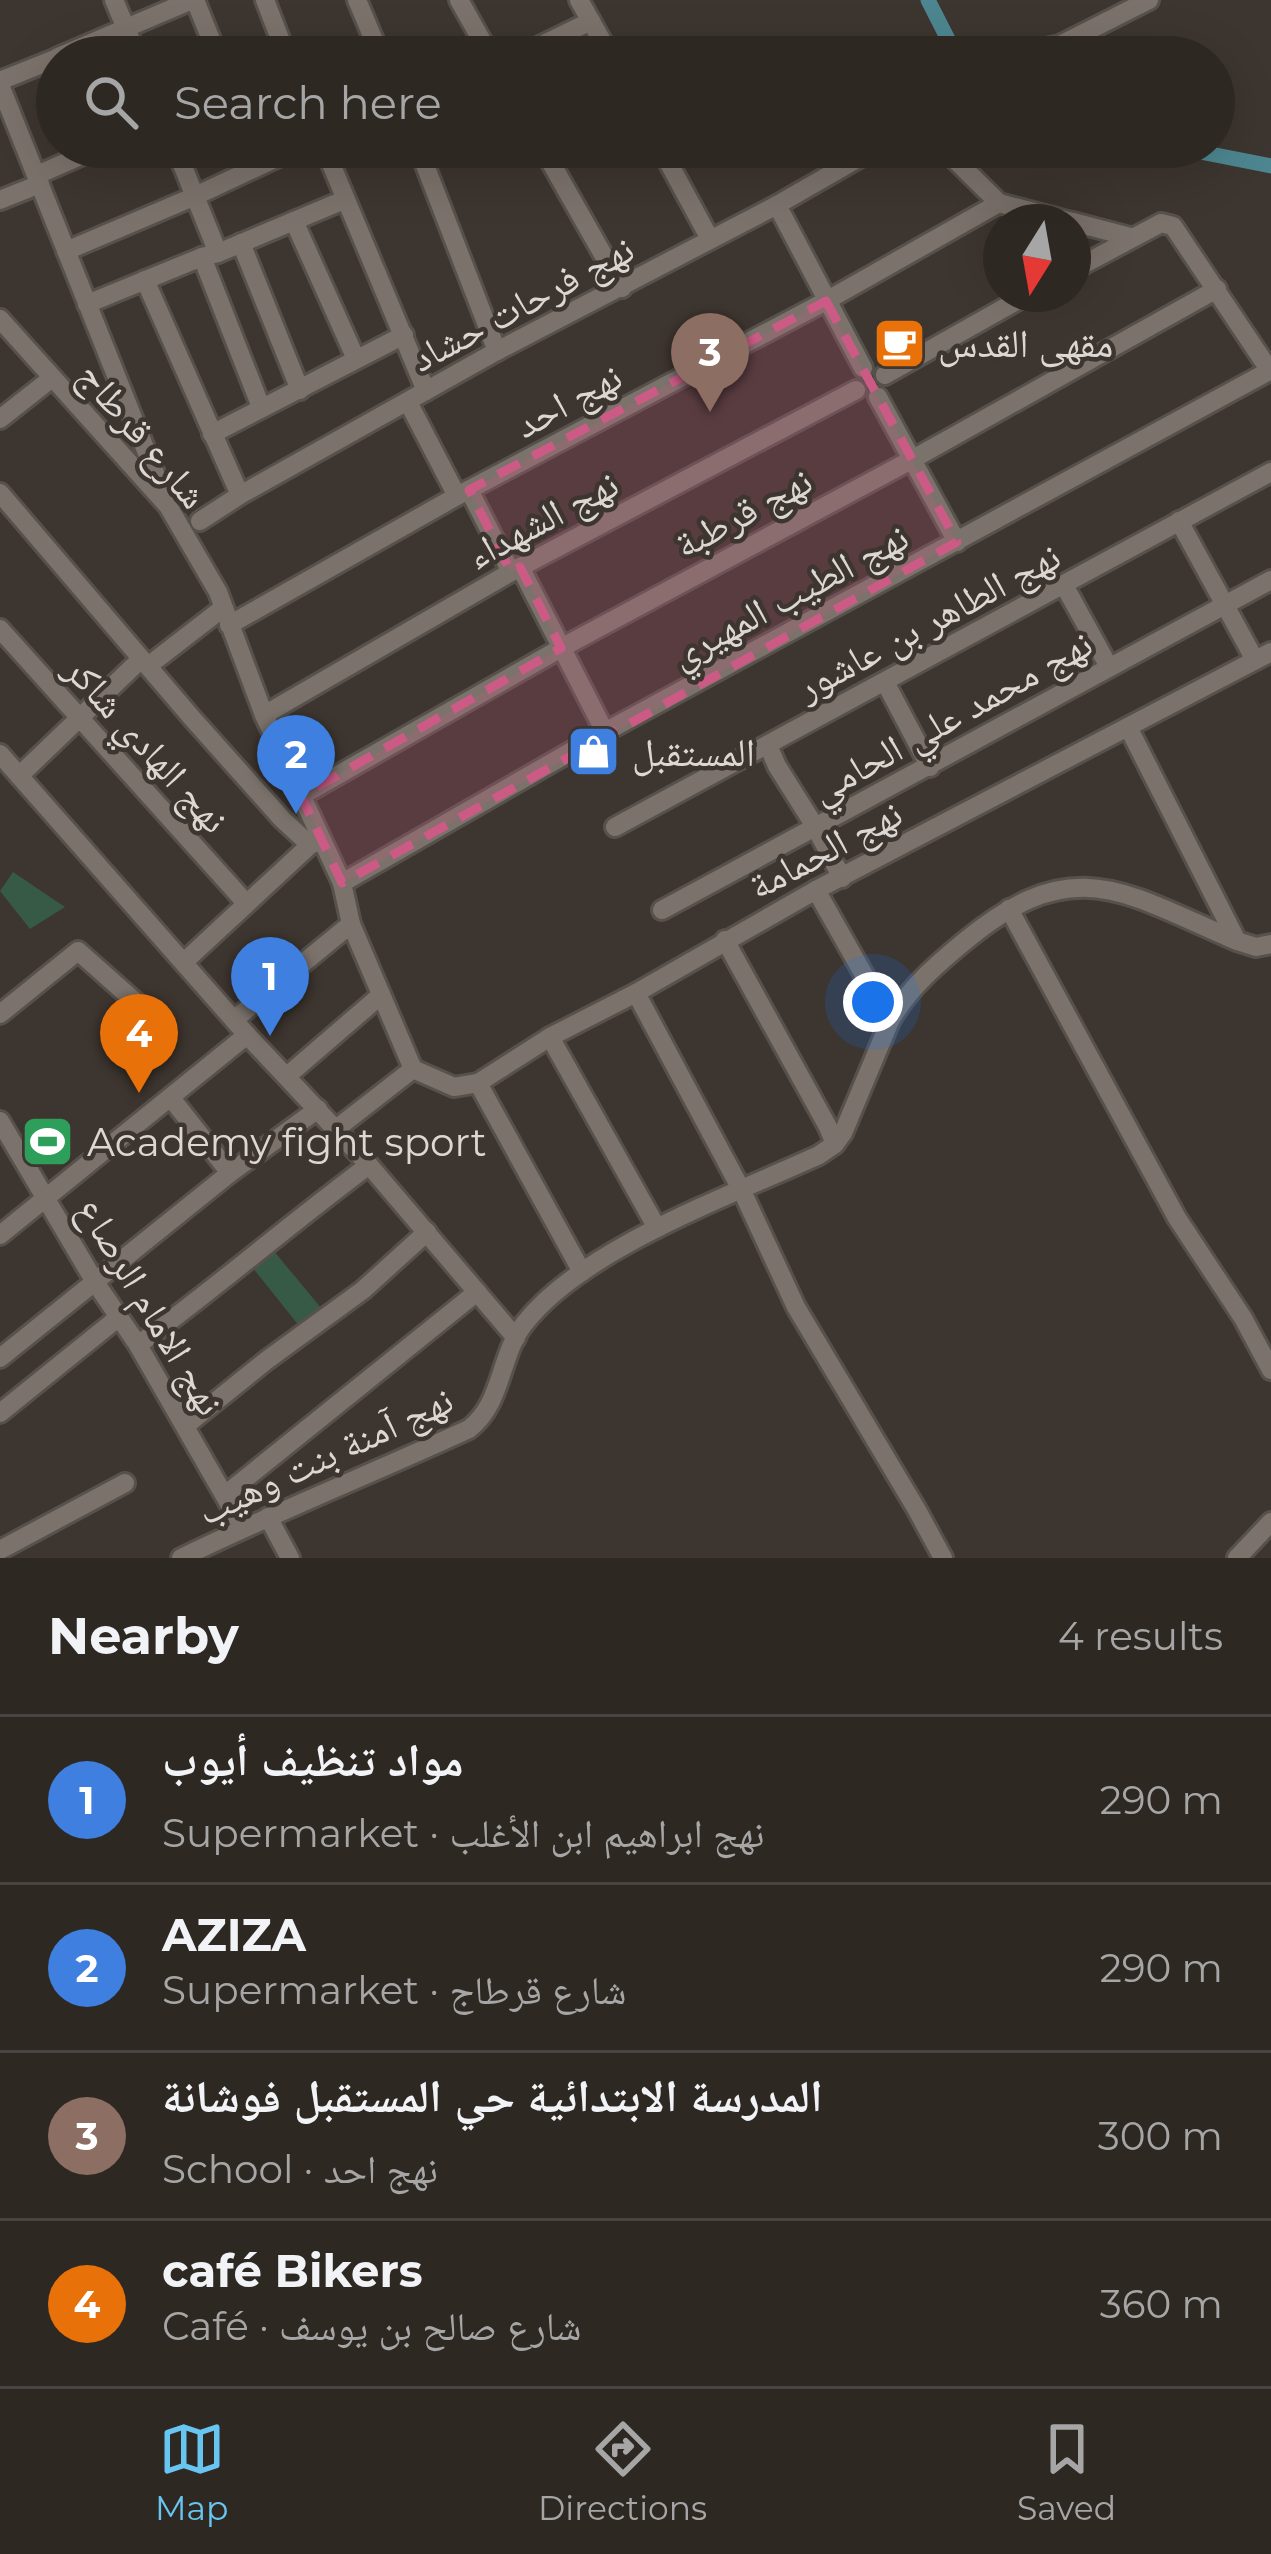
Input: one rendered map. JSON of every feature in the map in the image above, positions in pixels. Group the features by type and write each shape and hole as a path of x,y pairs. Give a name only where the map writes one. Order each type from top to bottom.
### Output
{"street":[{"path":"114,0 130,36"},
{"path":"105,36 193,0 209,36"},
{"path":"265,0 279,36"},
{"path":"358,0 373,36"},
{"path":"459,0 479,36"},
{"path":"579,0 599,36"},
{"path":"1078,36 1149,0"},
{"path":"560,36 591,21"},
{"path":"36,67 0,83 168,506"},
{"path":"0,200 60,168"},
{"path":"183,168 261,407"},
{"path":"66,251 256,168"},
{"path":"332,168 426,391"},
{"path":"426,168 497,351"},
{"path":"554,168 622,288"},
{"path":"671,168 710,239"},
{"name":"نهج فرحات حشاد","path":"200,520 497,351 841,168"},
{"path":"963,168 1003,204"},
{"path":"87,304 344,200"},
{"name":"نهج احد","path":"20,776 145,663 826,301 999,203"},
{"path":"777,205 863,368"},
{"path":"294,221 356,359"},
{"path":"1091,259 1161,223 1173,226 1271,370"},
{"path":"1091,227 1130,237"},
{"path":"242,244 300,390"},
{"path":"145,280 240,495"},
{"name":"نهج قرطبة","path":"301,796 560,648 1217,289"},
{"path":"885,375 997,312"},
{"name":"شارع قرطاج","path":"0,319 168,506 218,592 315,842 342,883 351,924 413,1069"},
{"path":"212,434 404,335"},
{"path":"875,367 885,375 886,387 878,397 866,398 856,390 855,378 863,368 875,367"},
{"name":"نهج الطيب المهيري","path":"342,883 605,732 1271,370"},
{"path":"0,419 52,378"},
{"name":"نهج الشهداء","path":"264,715 515,569 856,390"},
{"path":"878,397 957,542"},
{"path":"408,403 515,569 605,732"},
{"name":"نهج الطاهر بن عاشور","path":"615,827 1271,472"},
{"path":"0,493 252,786 315,842 184,962"},
{"path":"1179,521 1226,606 1263,656"},
{"name":"نهج محمد علي الحامي","path":"662,910 1271,580"},
{"path":"1064,585 1109,667"},
{"name":"نهج الهادي شاكر","path":"0,629 246,903"},
{"name":"نهج الحمامة","path":"478,1083 550,1037 816,890 1263,656"},
{"path":"885,682 930,766"},
{"path":"1128,727 1255,944"},
{"path":"768,745 842,878"},
{"path":"0,754 369,1165 516,1338 538,1310 582,1272 657,1228 835,1144 890,1022 914,985 997,914 1058,888 1100,888 1255,944"},
{"path":"816,890 890,1022"},
{"path":"1009,909 1177,1218 1271,1370"},
{"path":"0,1235 172,1098 351,924"},
{"path":"725,940 835,1144"},
{"path":"0,1014 78,951 139,1005"},
{"path":"636,993 742,1191 796,1307 943,1558"},
{"path":"287,1076 382,995"},
{"path":"550,1037 657,1228"},
{"path":"336,1129 413,1069 454,1088 478,1083 582,1272"},
{"path":"172,1098 230,1173"},
{"path":"0,1358 230,1173 318,1109"},
{"name":"نهج الامام الرصاع","path":"0,1120 243,1528"},
{"path":"138,1345 369,1165"},
{"path":"185,1426 363,1290 427,1232"},
{"path":"225,1495 477,1292"},
{"path":"0,1413 118,1317"},
{"name":"نهج آمنة بنت وهيب","path":"181,1558 202,1553 243,1528 469,1429 489,1408 516,1338"},
{"path":"0,1550 125,1484"},
{"path":"268,1517 290,1558"},
{"path":"1237,1558 1271,1522"}],"highlighted area":[{"path":"826,301 957,542 342,883 301,796 561,648 520,567 511,572 469,490"}],"green space":[{"path":"13,872 65,907 30,929 0,891"},
{"path":"273,1250 322,1309 300,1327 252,1267"}],"waterway":[{"path":"928,0 946,36"},
{"path":"1235,159 1271,166"}],"place":[{"name":"مقهى القدس","path":"899,343"},
{"name":"المدرسة الابتدائية حي المستقبل فوشانة","path":"710,412"},
{"name":"المستقبل","path":"593,752"},
{"name":"AZIZA","path":"296,814"},
{"name":"مواد تنظيف أيوب","path":"270,1036"},
{"name":"café Bikers","path":"139,1093"},
{"name":"Academy fight sport","path":"48,1142"}]}
